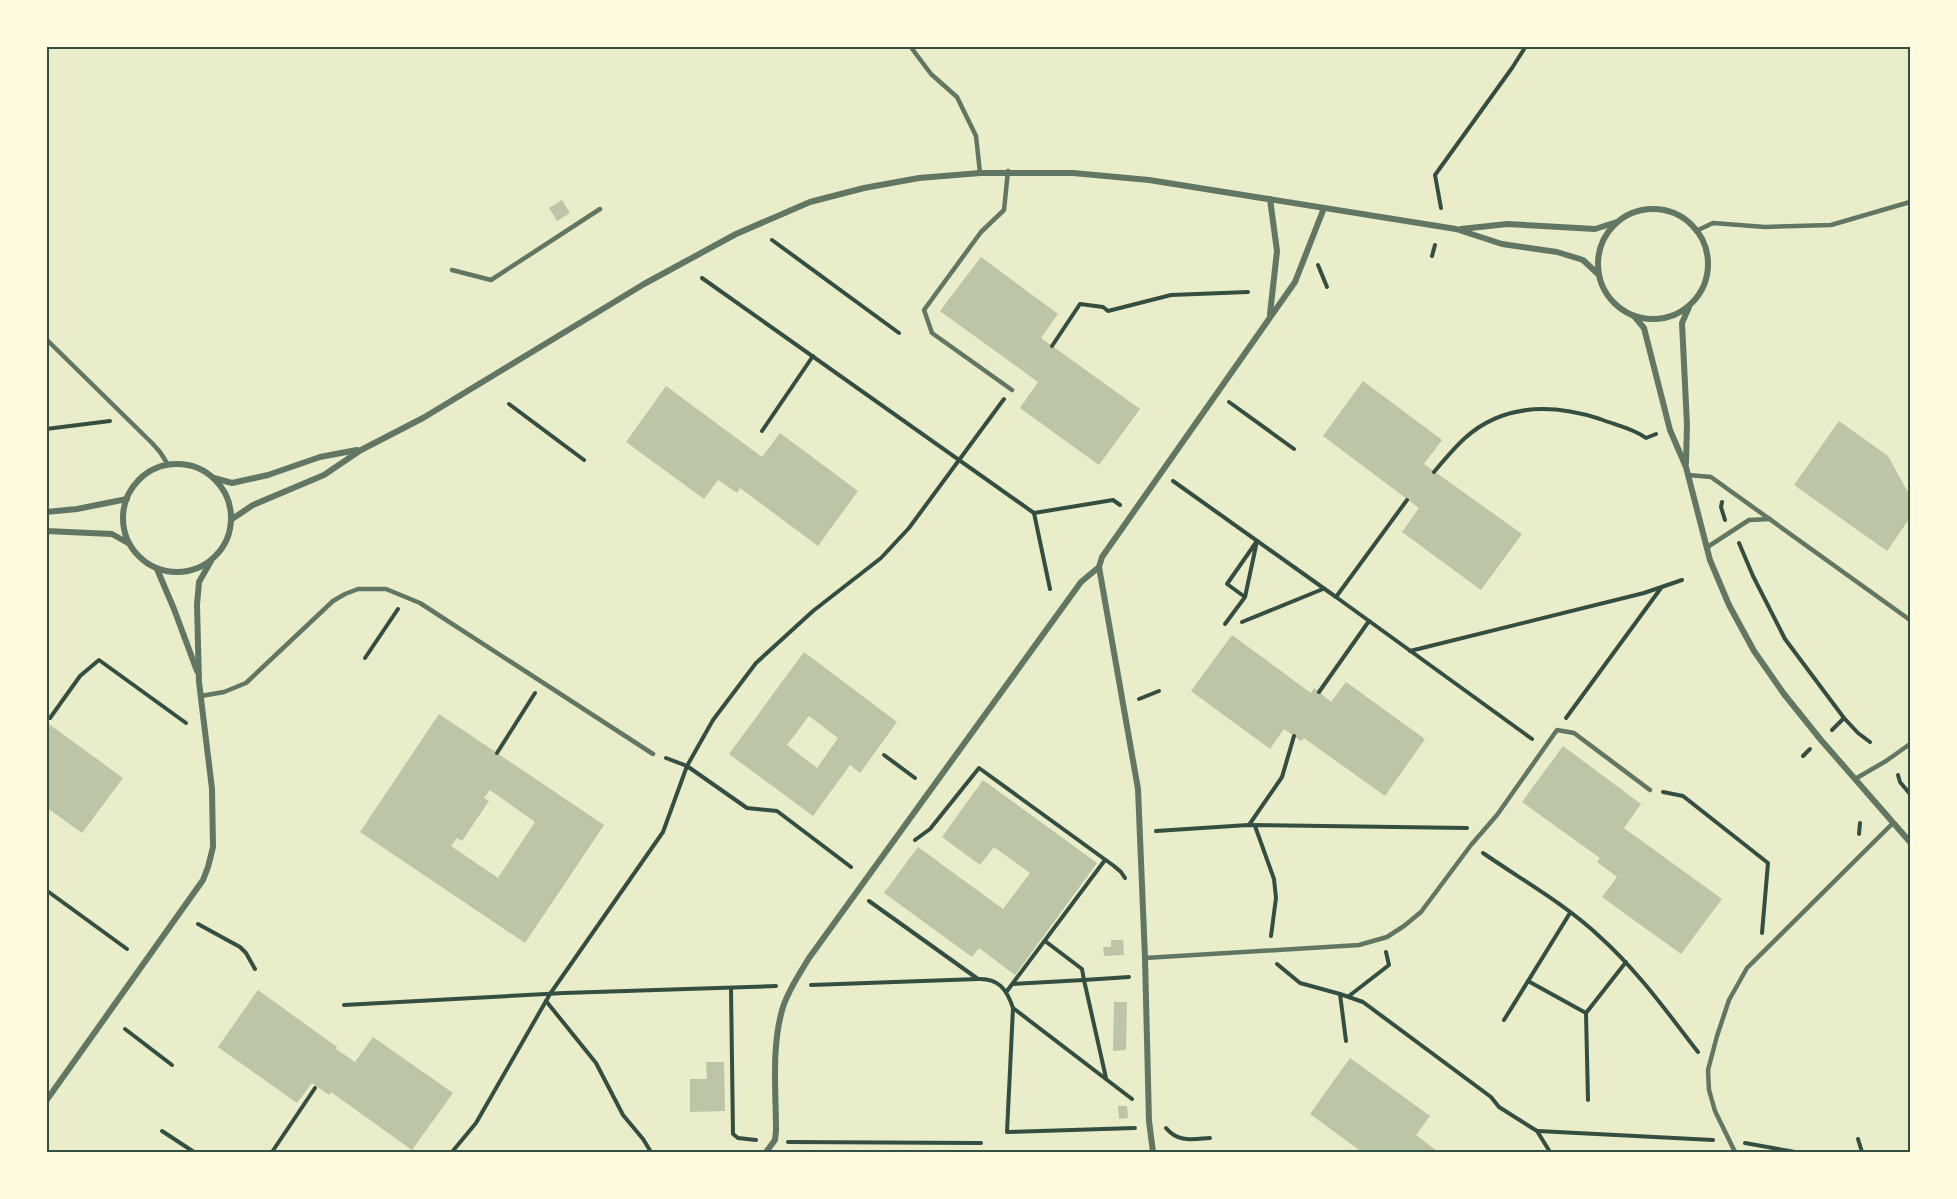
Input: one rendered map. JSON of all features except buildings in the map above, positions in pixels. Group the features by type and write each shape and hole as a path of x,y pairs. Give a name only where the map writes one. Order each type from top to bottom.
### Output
{"street":[{"path":"232,519 253,506 324,476 361,450 423,418 644,284 736,234 810,202 864,188 919,178 1008,171 1109,176 1269,199 1456,229 1502,244 1557,252 1583,260 1599,276"},
{"path":"1269,199 1277,251 1270,315"},
{"path":"1153,1152 1149,1128 1138,789 1099,567 1102,557 1294,282 1324,207"},
{"path":"1456,229 1507,224 1595,229 1617,222 1631,213 1648,209 1663,210 1677,215 1696,231 1707,257 1707,270 1698,294 1681,311 1668,317 1656,319 1634,316"},
{"path":"1617,222 1606,237 1600,251 1599,276 1607,295 1619,307 1634,316 1644,328 1670,430 1686,467 1706,548 1729,605 1754,651 1791,703 1911,842"},
{"path":"1686,467 1687,426 1682,323 1690,304"},
{"path":"213,478 232,483 268,476 320,457 361,450"},
{"path":"166,463 184,464 213,478 222,487 228,499 232,519 230,534 223,550 211,561 193,571 176,573 157,569 146,563 129,543 122,520 127,499 136,483 149,470 166,463"},
{"path":"46,512 77,509 127,499"},
{"path":"46,531 112,534 129,543"},
{"path":"46,1101 203,880 208,867 213,847 212,789 199,677 196,605 199,582 211,561"},
{"path":"766,1152 775,1140 776,1131 778,1027 793,985 809,958 856,892 1081,582 1099,567"},
{"path":"157,569 199,677"}],"lane":[{"path":"910,46 931,74 957,97 976,136 980,173"},
{"path":"1008,171 1004,210 981,232 924,310 932,333 1011,390"},
{"path":"1696,231 1713,223 1765,226 1831,225 1911,202"},
{"path":"452,270 490,280 600,209"},
{"path":"46,339 152,443 166,463"},
{"path":"1688,475 1711,477 1911,620"},
{"path":"1706,548 1749,520 1770,519"},
{"path":"201,696 225,692 246,683 333,601 345,594 358,589 386,589 420,603 653,754"},
{"path":"1145,958 1359,945 1387,937 1421,912 1557,730 1574,733 1650,790"},
{"path":"1856,779 1911,744"},
{"path":"1735,1152 1715,1111 1709,1090 1708,1070 1729,1000 1747,968 1893,823"}],"path":[{"path":"1440,208 1435,175 1526,46"},
{"path":"772,240 899,333"},
{"path":"1432,256 1434,245"},
{"path":"1314,256 1327,287"},
{"path":"702,278 1034,513 1050,590"},
{"path":"1052,346 1080,304 1108,311 1172,295 1248,292"},
{"path":"762,431 813,356"},
{"path":"452,1152 476,1123 550,994 663,832 687,766 712,720 756,663 813,611 881,558 909,528 1011,390"},
{"path":"1229,402 1294,449"},
{"path":"510,404 584,460"},
{"path":"1434,472 1466,437 1504,415 1529,409 1556,408 1590,416 1634,431 1646,438"},
{"path":"46,429 110,421 118,429"},
{"path":"1173,481 1545,748"},
{"path":"1034,513 1113,500"},
{"path":"1336,597 1407,500"},
{"path":"1723,501 1721,507 1725,520"},
{"path":"1738,539 1740,549 1785,639 1844,718 1870,742"},
{"path":"1225,624 1245,597 1257,540"},
{"path":"1245,597 1227,584 1257,540"},
{"path":"1409,651 1633,596 1682,580"},
{"path":"1557,730 1661,587"},
{"path":"1242,622 1324,588"},
{"path":"365,658 406,596"},
{"path":"1319,692 1369,621"},
{"path":"50,718 80,676 99,660 186,723"},
{"path":"1139,699 1159,692"},
{"path":"497,753 530,702"},
{"path":"1832,730 1844,718"},
{"path":"1248,825 1282,777 1294,736"},
{"path":"1803,756 1811,749"},
{"path":"653,754 687,766 747,808 777,812 851,867"},
{"path":"884,755 915,778"},
{"path":"913,841 930,830 979,768 1121,872 1125,878 1126,887"},
{"path":"1898,775 1900,782 1911,794"},
{"path":"1650,790 1683,796 1768,863 1762,937"},
{"path":"1156,831 1248,825 1486,828"},
{"path":"1255,826 1274,879 1276,898 1269,962 1284,962"},
{"path":"1476,857 1481,852 1598,935 1626,962 1699,1052"},
{"path":"1007,991 1105,860"},
{"path":"46,890 127,949"},
{"path":"856,892 978,979"},
{"path":"1504,1020 1570,913"},
{"path":"198,924 240,947 255,969"},
{"path":"1045,941 1082,969 1106,1079"},
{"path":"1348,996 1389,965 1385,950"},
{"path":"1274,962 1300,983 1363,1002 1491,1096 1499,1107 1538,1131 1729,1141 1795,1152"},
{"path":"1588,1100 1586,1013 1626,962"},
{"path":"1129,970 1129,986"},
{"path":"1012,984 1129,977"},
{"path":"344,1005 550,994 989,979 1007,991 1013,1008 1007,1132 1165,1127"},
{"path":"1528,981 1586,1013"},
{"path":"731,988 734,1134 738,1138 761,1140"},
{"path":"1340,994 1346,1041"},
{"path":"546,1001 596,1063 623,1115 651,1152"},
{"path":"1013,1008 1132,1099"},
{"path":"125,1029 172,1065"},
{"path":"272,1152 315,1088"},
{"path":"1132,1089 1132,1108"},
{"path":"1132,1118 1133,1128"},
{"path":"1165,1121 1165,1127 1171,1135 1181,1140 1210,1138"},
{"path":"162,1131 194,1152"},
{"path":"1538,1131 1550,1152"},
{"path":"1858,1139 1862,1152"},
{"path":"784,1142 981,1143"}]}
